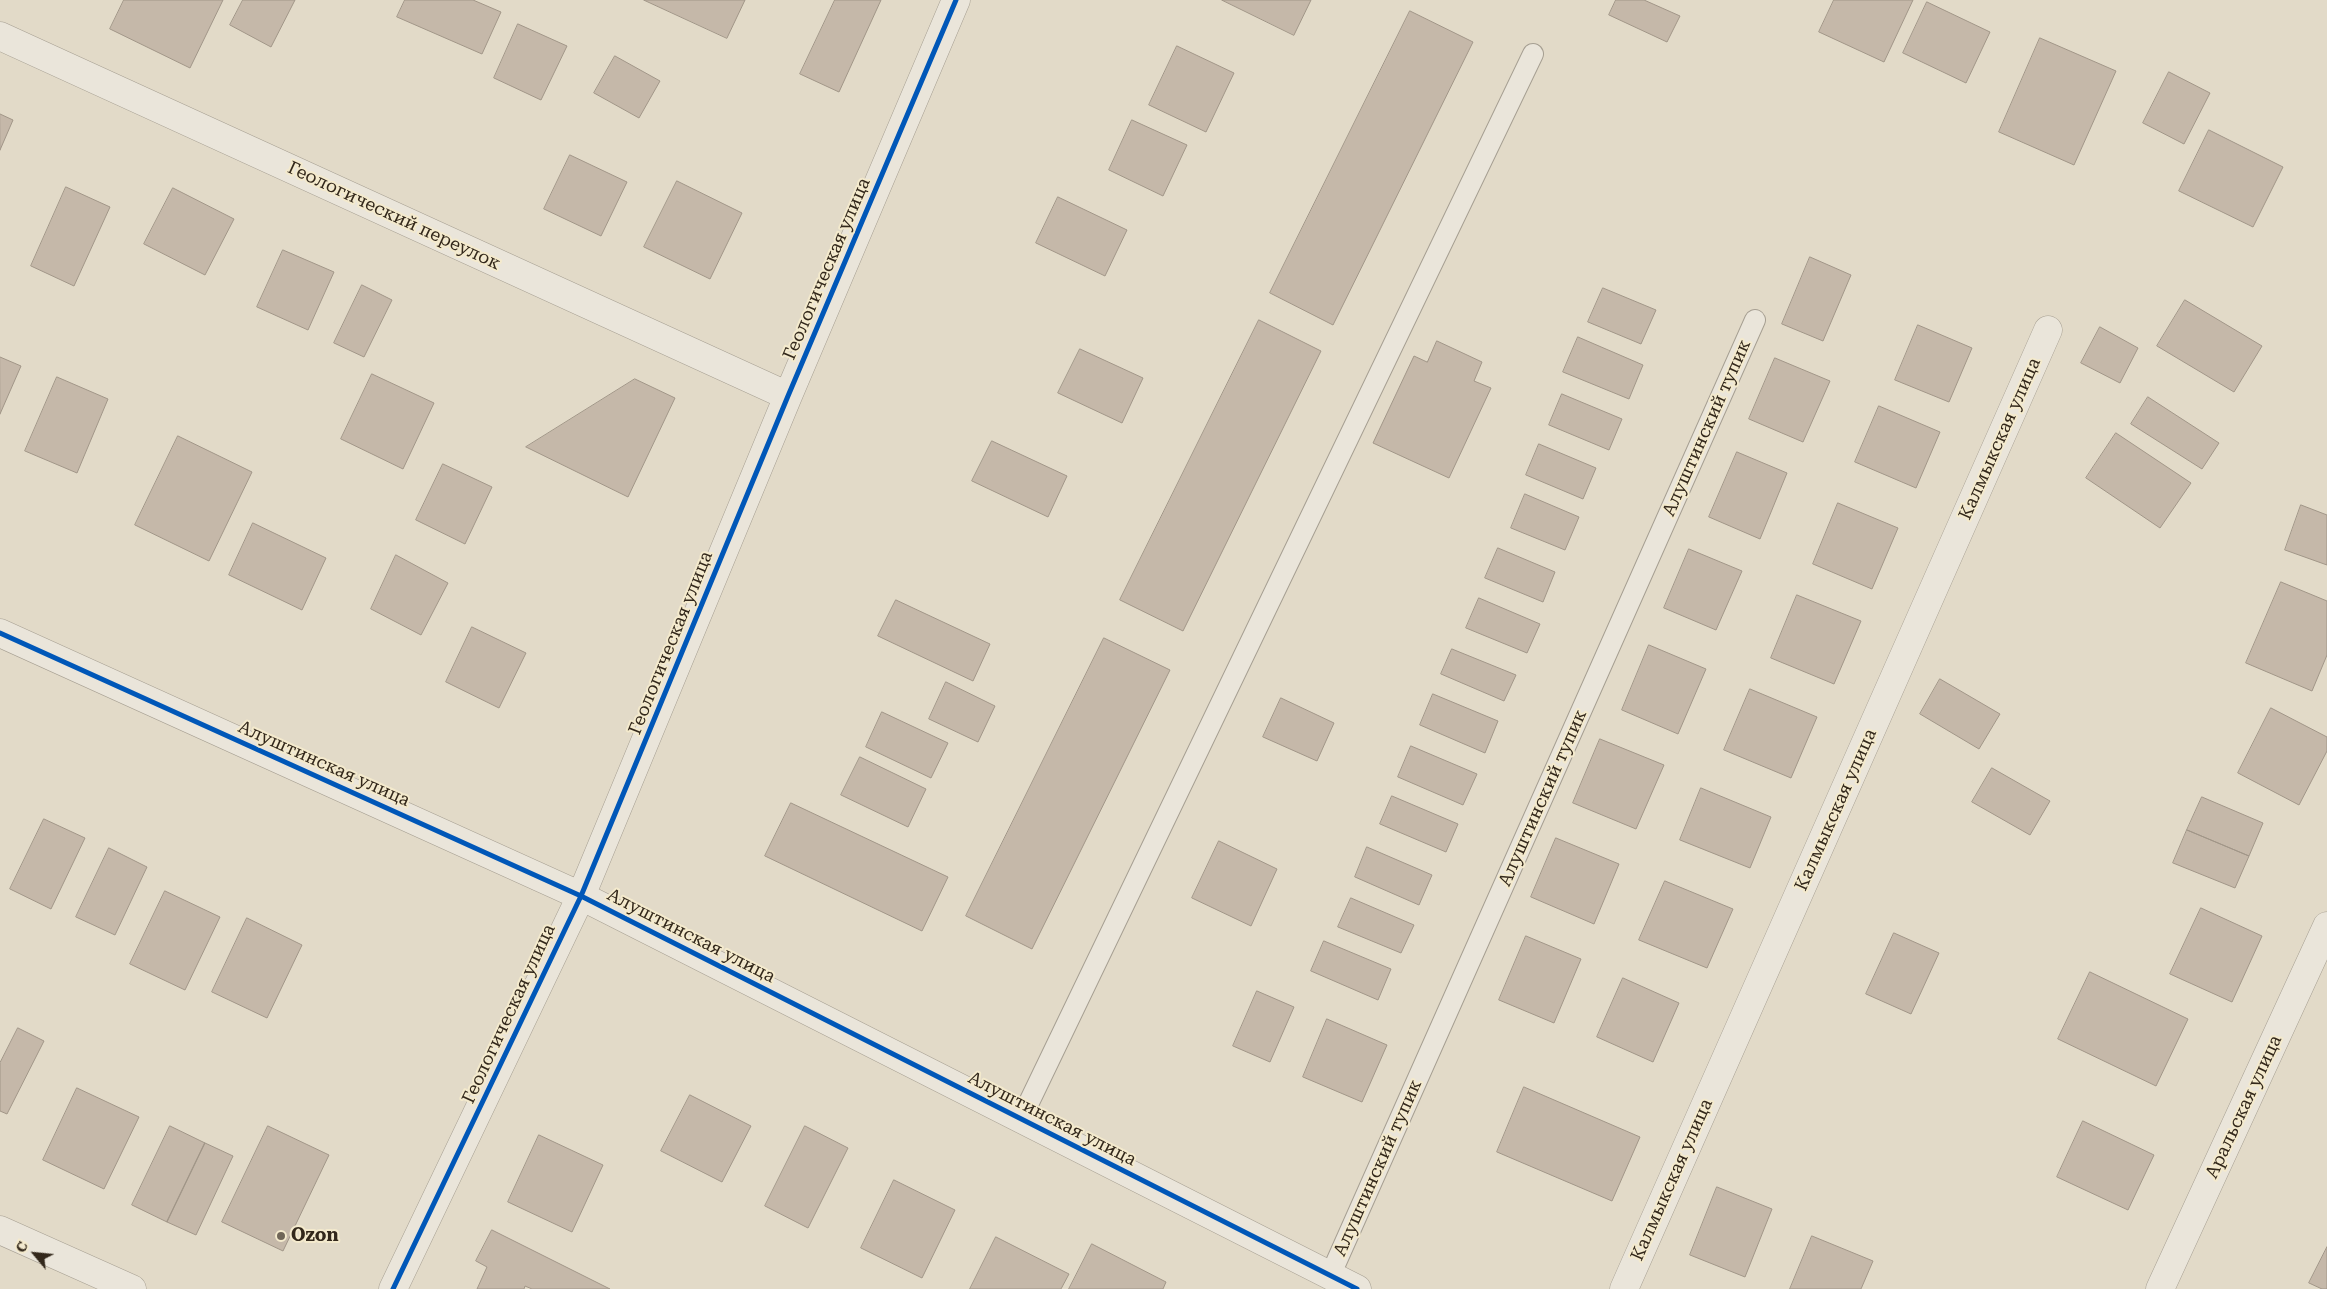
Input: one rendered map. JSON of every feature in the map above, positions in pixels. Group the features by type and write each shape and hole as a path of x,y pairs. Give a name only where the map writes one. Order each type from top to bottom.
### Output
{"street":[{"name":"Геологическая улица","path":"394,1289 581,896 788,396 956,0"},
{"name":"Геологический переулок","path":"0,36 788,396"},
{"name":"Калмыкская улица","path":"1624,1289 2048,330"},
{"name":"Алуштинская улица","path":"0,633 581,896 1357,1289"},
{"name":"Аральская улица","path":"2160,1289 2327,926"},
{"path":"0,1230 132,1289"}],"lane":[{"path":"1021,1119 1533,54"},
{"name":"Алуштинский тупик","path":"1330,1276 1755,320"}],"building":[{"path":"124,0 223,0 190,68 110,29"},
{"path":"243,0 295,0 271,47 230,25"},
{"path":"405,0 473,0 501,12 482,54 397,17"},
{"path":"644,0 745,0 727,38"},
{"path":"835,0 881,0 839,92 800,74"},
{"path":"1222,0 1311,0 1294,35"},
{"path":"1616,0 1644,0 1680,16 1667,42 1609,15"},
{"path":"1834,0 1913,0 1884,62 1819,32"},
{"path":"1927,2 1990,32 1966,83 1903,53"},
{"path":"1410,11 1473,42 1333,325 1270,293"},
{"path":"518,24 567,46 541,100 494,78"},
{"path":"2040,38 2116,71 2074,165 1999,132"},
{"path":"1177,46 1234,73 1206,132 1149,105"},
{"path":"615,56 660,81 639,118 594,93"},
{"path":"2169,72 2210,93 2184,144 2143,123"},
{"path":"0,114 13,120 0,150"},
{"path":"1132,120 1187,145 1163,196 1109,170"},
{"path":"2209,130 2283,167 2253,227 2179,191"},
{"path":"570,155 627,182 601,236 544,209"},
{"path":"677,181 742,213 710,279 644,247"},
{"path":"66,187 110,207 74,286 31,266"},
{"path":"173,188 234,219 205,275 144,244"},
{"path":"1058,197 1127,230 1105,276 1036,243"},
{"path":"283,250 334,272 308,330 257,307"},
{"path":"1810,257 1851,275 1823,341 1782,324"},
{"path":"362,285 392,300 364,357 334,343"},
{"path":"1603,288 1656,310 1641,344 1588,322"},
{"path":"2185,300 2262,346 2234,392 2157,346"},
{"path":"1259,320 1321,351 1183,631 1120,600"},
{"path":"1918,325 1972,348 1949,402 1895,380"},
{"path":"2100,327 2138,348 2120,383 2081,363"},
{"path":"1578,337 1643,365 1629,399 1563,372"},
{"path":"1437,341 1482,362 1474,381 1491,388 1449,478 1373,443 1414,356 1427,362"},
{"path":"1080,349 1143,378 1122,423 1058,393"},
{"path":"0,357 21,366 0,414"},
{"path":"1775,358 1830,381 1803,442 1749,419"},
{"path":"372,374 434,403 403,469 341,439"},
{"path":"57,377 108,399 77,473 25,451"},
{"path":"635,379 675,398 628,497 526,447"},
{"path":"1562,394 1622,419 1609,450 1549,425"},
{"path":"2148,397 2219,443 2202,469 2131,424"},
{"path":"1879,406 1940,432 1916,488 1855,462"},
{"path":"2116,433 2191,483 2160,528 2086,478"},
{"path":"178,436 252,472 209,561 135,525"},
{"path":"992,441 1067,476 1048,517 972,481"},
{"path":"1539,444 1596,468 1583,499 1526,475"},
{"path":"1737,452 1787,473 1760,539 1709,517"},
{"path":"443,464 492,487 465,544 416,520"},
{"path":"1525,494 1579,517 1565,550 1511,528"},
{"path":"1838,503 1898,528 1872,589 1813,564"},
{"path":"2301,505 2327,515 2327,565 2285,550"},
{"path":"253,523 326,558 302,610 229,575"},
{"path":"1498,548 1555,572 1543,602 1485,578"},
{"path":"1689,549 1742,571 1716,630 1664,608"},
{"path":"396,555 448,583 421,635 371,609"},
{"path":"2281,582 2327,601 2327,655 2312,691 2246,663"},
{"path":"1797,595 1861,621 1834,684 1771,658"},
{"path":"1479,598 1540,624 1527,653 1466,628"},
{"path":"896,600 990,644 973,681 878,636"},
{"path":"472,627 526,653 499,708 446,682"},
{"path":"1104,638 1170,670 1032,949 966,916"},
{"path":"1649,645 1706,669 1678,734 1622,710"},
{"path":"1452,649 1516,675 1504,701 1441,674"},
{"path":"1940,679 2000,714 1979,749 1920,714"},
{"path":"946,682 995,706 978,742 929,719"},
{"path":"1750,689 1817,717 1791,778 1724,750"},
{"path":"1433,694 1498,721 1485,753 1420,725"},
{"path":"1281,698 1334,723 1317,761 1263,737"},
{"path":"2271,708 2327,737 2327,751 2299,805 2238,773"},
{"path":"882,712 948,743 931,778 866,747"},
{"path":"1600,739 1664,765 1636,829 1573,803"},
{"path":"1411,746 1477,774 1463,805 1398,777"},
{"path":"860,757 926,789 908,827 841,795"},
{"path":"1992,768 2050,801 2030,835 1972,802"},
{"path":"1701,788 1771,817 1750,868 1680,840"},
{"path":"1392,796 1458,824 1446,852 1380,824"},
{"path":"2202,797 2263,823 2249,856 2187,830"},
{"path":"791,803 948,877 922,931 765,856"},
{"path":"44,819 85,838 51,909 10,889"},
{"path":"2187,830 2249,856 2235,888 2173,863"},
{"path":"1556,838 1619,864 1594,924 1531,897"},
{"path":"1219,841 1277,869 1251,926 1192,898"},
{"path":"1367,847 1432,875 1419,905 1355,877"},
{"path":"109,848 147,867 115,935 76,917"},
{"path":"1665,881 1733,909 1707,968 1639,940"},
{"path":"165,891 220,917 185,990 130,964"},
{"path":"1351,898 1414,925 1401,953 1338,927"},
{"path":"2201,908 2262,936 2232,1002 2170,974"},
{"path":"247,918 302,945 267,1018 212,992"},
{"path":"1894,933 1939,953 1911,1014 1866,994"},
{"path":"1526,936 1581,959 1554,1023 1499,1000"},
{"path":"1324,941 1391,969 1378,1000 1311,971"},
{"path":"2090,972 2188,1019 2156,1086 2058,1039"},
{"path":"1623,978 1679,1003 1653,1062 1597,1037"},
{"path":"1257,991 1294,1007 1270,1062 1233,1046"},
{"path":"1327,1019 1387,1045 1362,1102 1303,1077"},
{"path":"18,1028 44,1041 7,1114 0,1111 0,1063"},
{"path":"1524,1087 1640,1137 1612,1201 1497,1152"},
{"path":"77,1088 139,1117 104,1189 43,1160"},
{"path":"690,1095 751,1126 722,1182 661,1151"},
{"path":"2083,1121 2154,1155 2128,1210 2057,1177"},
{"path":"170,1126 205,1143 167,1222 132,1205"},
{"path":"268,1126 329,1155 283,1251 222,1222"},
{"path":"805,1126 848,1148 808,1228 765,1206"},
{"path":"539,1135 603,1165 572,1232 508,1202"},
{"path":"205,1143 233,1156 196,1235 167,1222"},
{"path":"894,1180 955,1210 922,1278 861,1248"},
{"path":"1717,1187 1772,1209 1745,1277 1690,1255"},
{"path":"492,1230 610,1289 532,1289 525,1286 524,1289 477,1289 487,1267 476,1261"},
{"path":"1812,1236 1873,1261 1861,1289 1790,1289"},
{"path":"996,1237 1069,1274 1061,1289 970,1289"},
{"path":"1092,1244 1166,1282 1163,1289 1069,1289"},
{"path":"2327,1247 2327,1289 2322,1289 2309,1283"}],"cycle path":[{"path":"393,1289 581,896 788,396 956,0"},
{"path":"0,633 581,896 1357,1289"}],"place":[{"name":"Ozon","path":"281,1236"}]}
